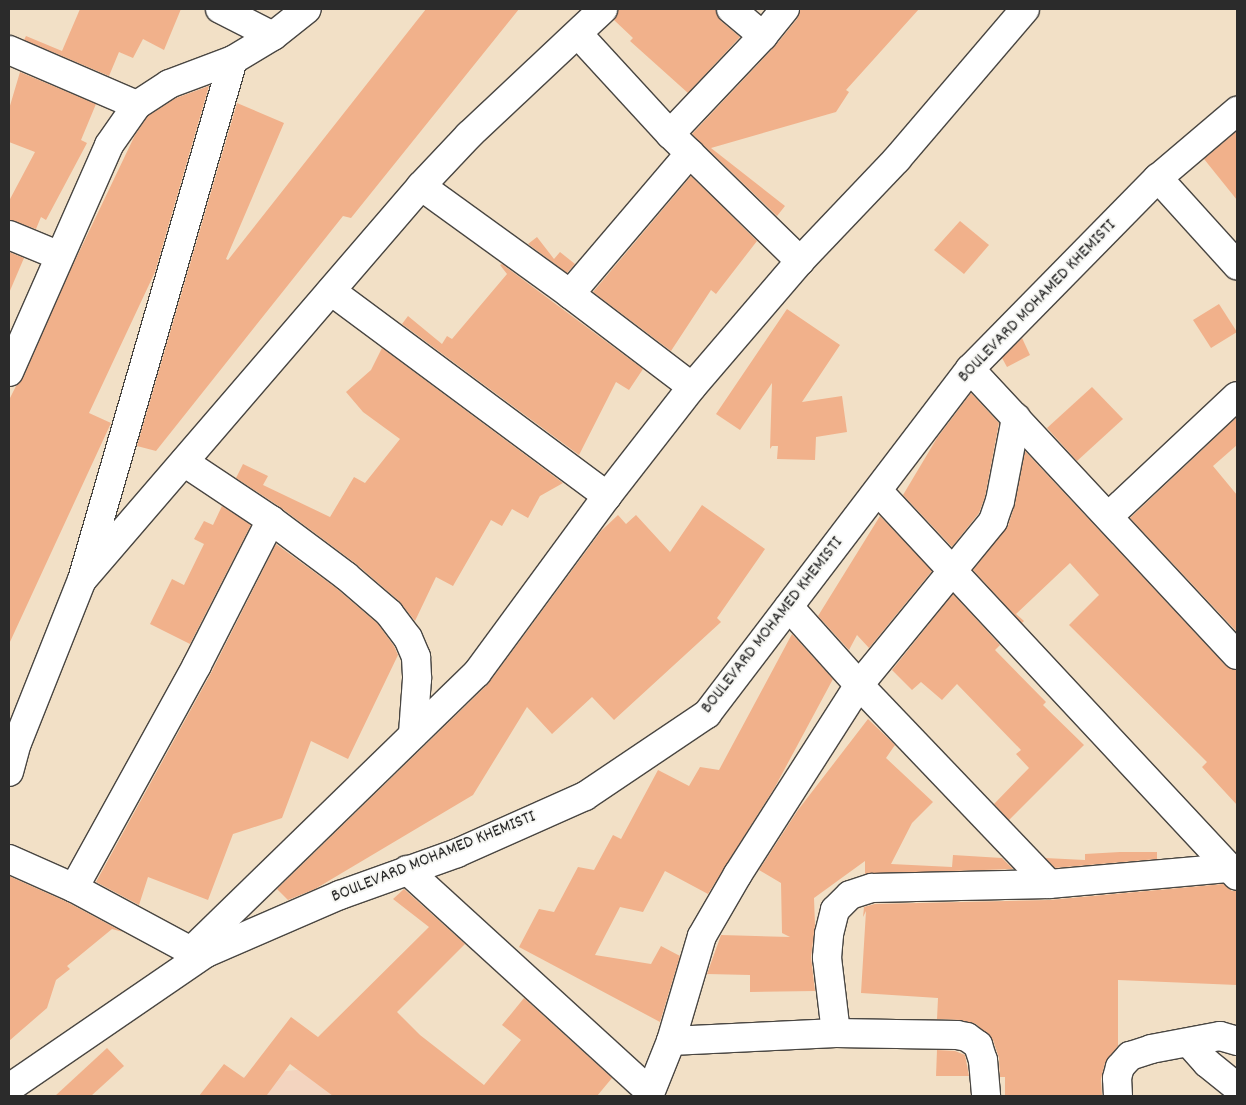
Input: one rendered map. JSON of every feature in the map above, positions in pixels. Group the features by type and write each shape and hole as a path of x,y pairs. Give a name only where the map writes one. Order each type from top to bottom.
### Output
{"street":[{"path":"220,9 273,36"},
{"path":"9,372 109,145 137,105 169,84 233,60 273,36 307,9"},
{"path":"82,580 421,186 469,135 578,34 602,9"},
{"path":"731,9 763,36"},
{"path":"670,134 763,36 785,9"},
{"path":"9,859 74,888 199,952 413,734 477,673 607,496 692,387 800,261 897,159 1026,9"},
{"path":"578,34 670,134 800,261"},
{"path":"9,50 137,105"},
{"path":"9,772 13,741 82,580 233,60"},
{"name":"BOULEVARD MOHAMED KHEMISTI","path":"9,1088 199,952 340,895 457,853 585,796 707,714 970,369 1158,178 1237,111"},
{"path":"570,294 690,153"},
{"path":"1158,178 1237,264"},
{"path":"421,186 570,294 692,387"},
{"path":"9,235 60,256"},
{"path":"331,291 607,496"},
{"path":"970,369 1237,655"},
{"path":"1109,516 1237,396"},
{"path":"408,870 649,1094 671,1042 702,936 738,874 859,685 992,520 1000,501 1016,418"},
{"path":"184,462 270,520 346,576 382,606 408,638 416,657 417,679 413,734"},
{"path":"878,491 1233,872"},
{"path":"74,888 196,665 270,520"},
{"path":"789,607 859,685 1049,884"},
{"path":"836,1033 828,958 829,934 836,910 850,895 872,888 1049,884 1233,872"},
{"path":"671,1042 836,1033 930,1033 967,1037 978,1045 981,1052 986,1096"},
{"path":"1118,1096 1117,1078 1120,1067 1130,1056 1152,1049 1220,1036 1237,1041"},
{"path":"1189,1043 1206,1063 1237,1087"}],"shaded area":[{"path":"304,1069 337,1096 225,1096 241,1077"}],"building":[{"path":"80,9 181,9 164,50 143,39 133,58 119,52 109,76 24,40 26,36 62,51"},
{"path":"426,9 519,9 351,218 343,216 156,451 137,446 237,103 284,123 226,259 228,260"},
{"path":"618,9 716,9 721,21 740,37 688,93 630,41 633,38 614,20"},
{"path":"800,9 919,9 846,90 849,92 836,112 711,148 785,206 777,216 692,134 775,46 797,19"},
{"path":"20,72 96,104 81,140 87,143 46,220 41,217 36,229 9,220 9,201 35,152 9,142 9,109"},
{"path":"209,86 155,272 89,413 111,423 9,644 9,400 16,386 23,378 71,269 135,135 148,116 176,98"},
{"path":"1237,131 1237,200 1204,159"},
{"path":"691,176 757,241 716,294 711,290 671,351 593,292"},
{"path":"960,221 989,245 964,274 934,250"},
{"path":"537,237 554,259 560,252 575,264 567,273 528,244"},
{"path":"9,252 24,258 9,293"},
{"path":"502,264 643,369 629,390 616,382 579,455 402,324 408,316 442,344 447,336 452,339 507,274 500,265"},
{"path":"1219,304 1237,332 1211,348 1193,320"},
{"path":"787,309 840,345 802,402 842,396 847,432 816,437 815,460 777,459 778,446 772,446 770,449 772,383 740,430 716,414"},
{"path":"1022,338 1030,355 1007,367 1002,358"},
{"path":"382,348 563,483 540,496 528,518 512,509 502,526 491,520 453,586 436,577 415,621 399,601 355,563 280,507 236,478 243,464 268,476 263,485 330,517 354,477 365,483 400,439 363,412 346,392 371,370"},
{"path":"1092,387 1123,419 1077,461 1047,428"},
{"path":"971,393 999,423 985,497 979,513 952,547 903,495 937,438"},
{"path":"1237,417 1237,445 1213,466 1237,495 1237,632 1130,518"},
{"path":"1025,451 1226,666 1237,670 1237,805 1202,767 1207,762 1069,625 1099,595 1070,563 1016,614 1024,621 1022,623 973,570 1008,526 1015,504"},
{"path":"702,505 765,549 717,618 721,622 614,720 592,697 552,734 527,707 473,795 315,889 288,900 277,889 488,684 601,531 618,515 626,524 636,515 670,552"},
{"path":"222,506 251,525 190,644 150,624 172,579 184,585 204,544 194,539 204,521 213,525"},
{"path":"880,516 932,571 869,648 857,635 849,650 818,616"},
{"path":"276,544 336,588 378,624 394,646 398,655 348,759 311,741 282,818 233,834 208,900 148,877 139,905 96,882 211,673"},
{"path":"953,594 1000,645 995,650 1046,702 1043,705 1084,745 1009,820 994,804 1029,768 1016,754 1021,750 957,684 942,700 921,682 912,690 892,670"},
{"path":"792,634 833,679 775,787 708,894 665,871 643,912 620,907 595,955 651,964 661,946 680,956 660,1022 519,947 539,909 554,912 578,867 594,870 613,835 621,839 658,770 689,786 700,767 719,770"},
{"path":"868,719 895,745 886,758 933,802 912,823 891,864 952,867 953,855 1002,858 1013,869 865,874 865,861 814,898 815,925 811,957 815,991 750,992 750,975 707,974 721,935 790,937 782,933 781,883 759,870 798,810"},
{"path":"1157,852 1157,859 1055,868 1045,858 1085,860 1085,854"},
{"path":"9,876 67,902 123,932 112,929 67,966 70,969 56,980 47,1008 9,1041"},
{"path":"1223,884 1232,891 1237,891 1237,985 1118,980 1118,1046 1105,1063 1101,1079 1102,1096 1005,1096 1005,1077 1000,1077 999,1058 993,1040 976,1024 960,1020 937,1019 938,998 861,993 866,911 863,917 864,907 875,904 1049,900"},
{"path":"404,889 465,944 397,1012 420,1035 484,1085 521,1040 502,1025 524,998 612,1078 597,1096 333,1096 290,1064 267,1095 269,1096 199,1096 224,1064 244,1078 291,1017 318,1037 429,927 393,899"},
{"path":"107,1048 124,1066 91,1096 55,1096"},
{"path":"937,1050 955,1051 965,1055 969,1076 936,1076"}]}
